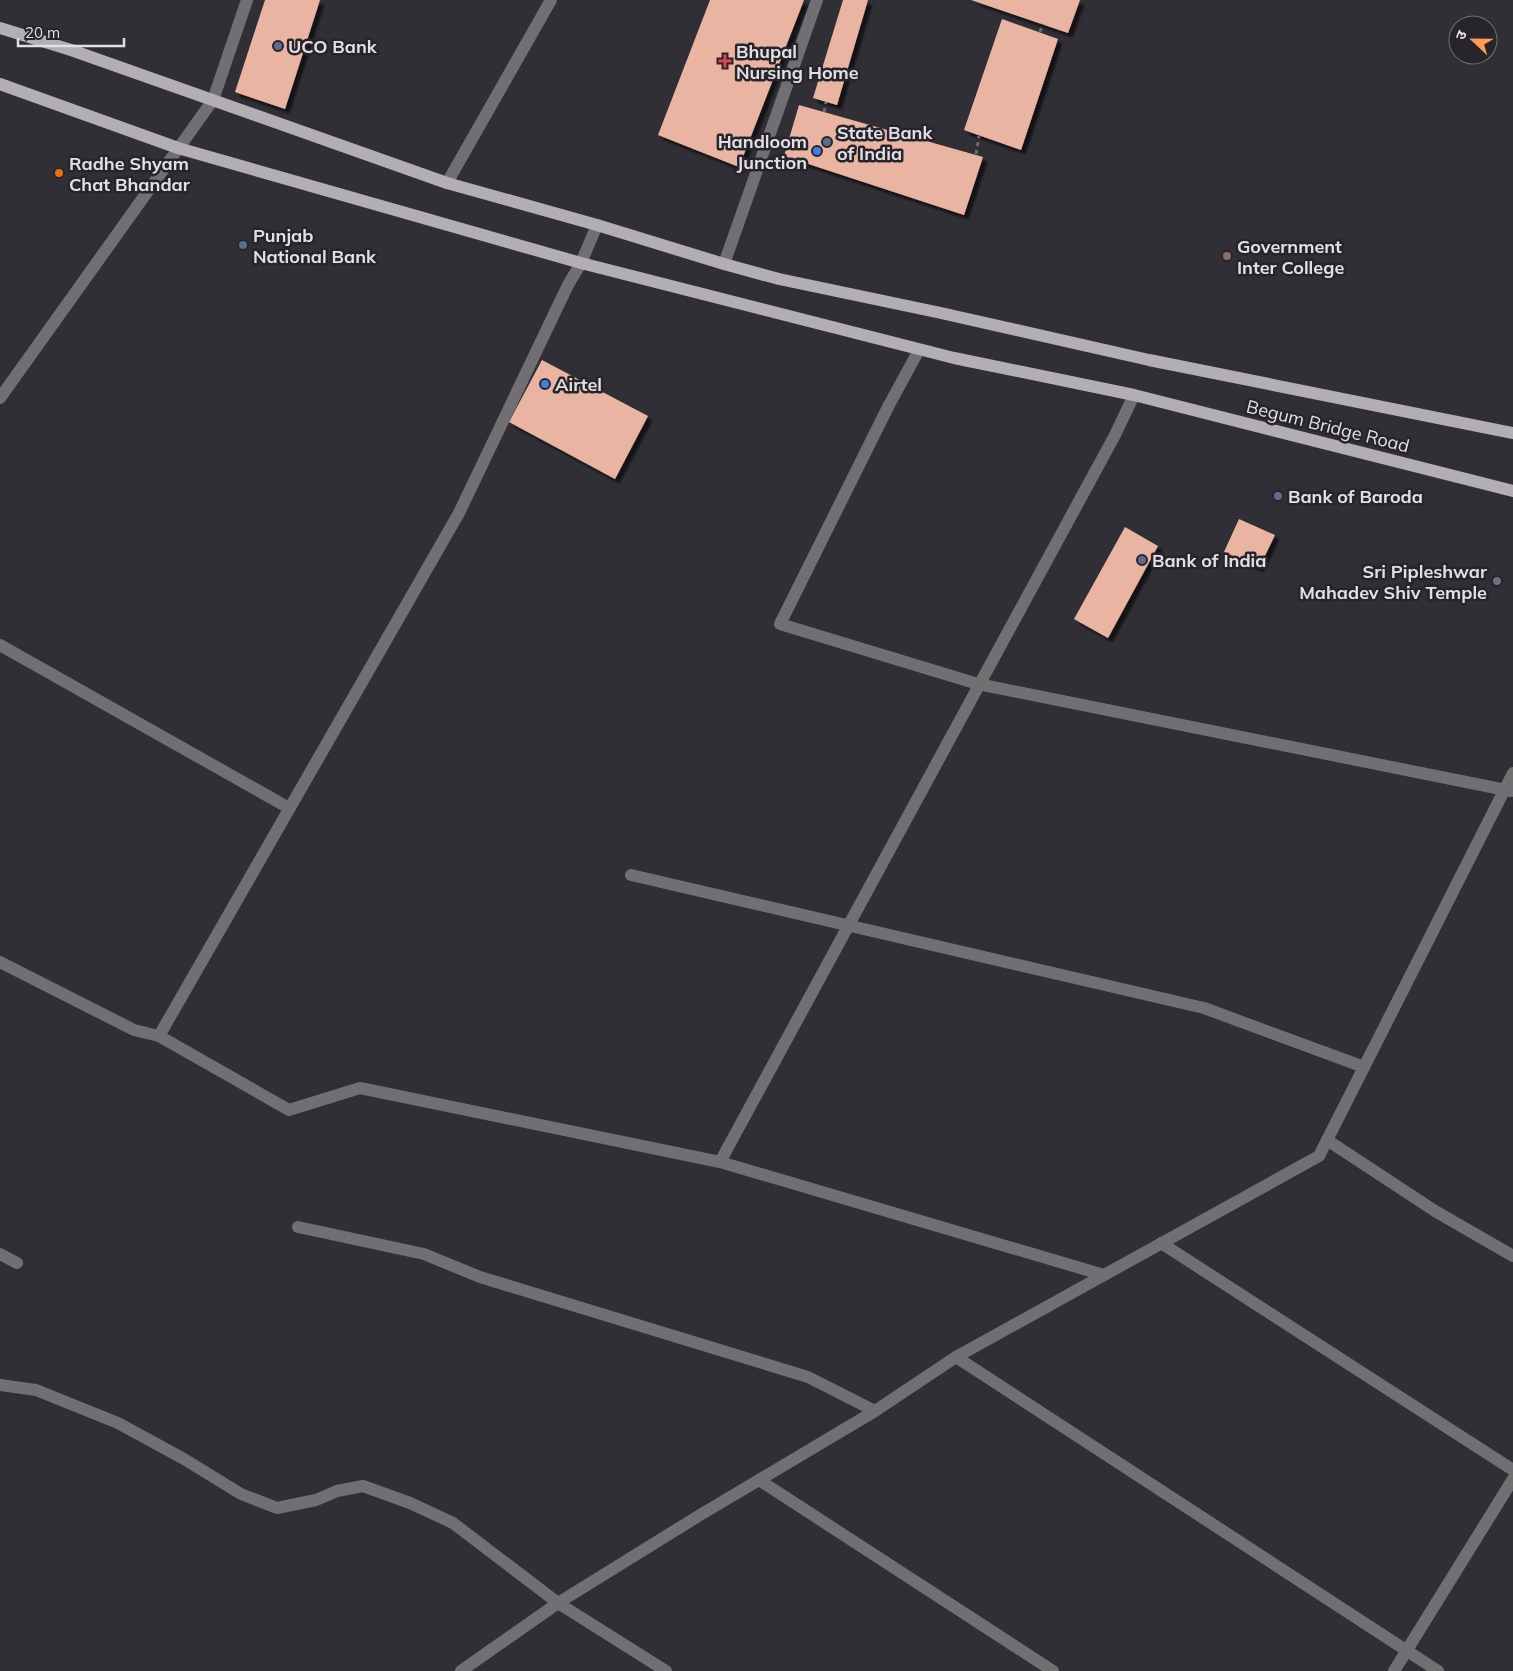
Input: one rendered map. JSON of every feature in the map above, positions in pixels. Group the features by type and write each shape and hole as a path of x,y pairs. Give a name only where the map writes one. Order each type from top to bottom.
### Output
{"main road":[{"path":"0,28 71,50 447,183 779,279 1149,360 1513,433"},
{"name":"Begum Bridge Road","path":"0,84 178,148 581,263 919,350 1134,396 1513,491"}],"street":[{"path":"0,398 213,100 248,0"},
{"path":"447,183 551,0"},
{"path":"724,264 817,0"},
{"path":"159,1036 459,513 568,285 581,263 597,225"},
{"path":"919,350 889,404 780,624 978,684 1508,791"},
{"path":"720,1162 1134,396"},
{"path":"0,645 289,808"},
{"path":"461,1671 558,1602 874,1411 956,1357 1319,1156 1508,791 1513,773"},
{"path":"631,875 849,924 1204,1008 1364,1067"},
{"path":"0,962 134,1030 159,1036 289,1110 360,1088 720,1162 1104,1275"},
{"path":"1327,1140 1434,1211 1513,1256"},
{"path":"298,1228 424,1254 480,1277 808,1377 874,1411"},
{"path":"1161,1243 1513,1470"},
{"path":"0,1254 17,1263"},
{"path":"956,1357 1438,1671"},
{"path":"0,1385 36,1390 118,1423 184,1459 241,1494 277,1508 316,1500 337,1491 363,1486 410,1502 453,1522 558,1602 666,1671"},
{"path":"1394,1671 1513,1479"},
{"path":"759,1480 1053,1671"}],"path":[{"path":"1040,32 1043,24"},
{"path":"824,112 826,102"},
{"path":"976,154 979,136"}],"building":[{"name":"UCO Bank","path":"265,0 320,0 285,109 235,92"},
{"path":"710,0 804,0 739,167 658,135"},
{"path":"843,0 868,0 837,105 813,98"},
{"path":"971,0 1080,0 1068,33"},
{"path":"1002,19 1058,39 1021,150 964,130"},
{"path":"799,105 983,157 964,215 784,156"},
{"path":"542,360 648,416 615,479 509,422"},
{"path":"1239,519 1275,535 1259,568 1224,552"},
{"path":"1125,527 1158,546 1108,638 1074,619"}],"place":[{"name":"UCO Bank","path":"278,46"},
{"name":"Bhupal Nursing Home","path":"725,61"},
{"name":"State Bank of India","path":"827,142"},
{"name":"Handloom Junction","path":"817,151"},
{"name":"Radhe Shyam Chat Bhandar","path":"59,173"},
{"name":"Punjab National Bank","path":"243,245"},
{"name":"Government Inter College","path":"1227,256"},
{"name":"Airtel","path":"545,384"},
{"name":"Bank of Baroda","path":"1278,496"},
{"name":"Bank of India","path":"1142,560"},
{"name":"Sri Pipleshwar Mahadev Shiv Temple","path":"1497,581"}]}
